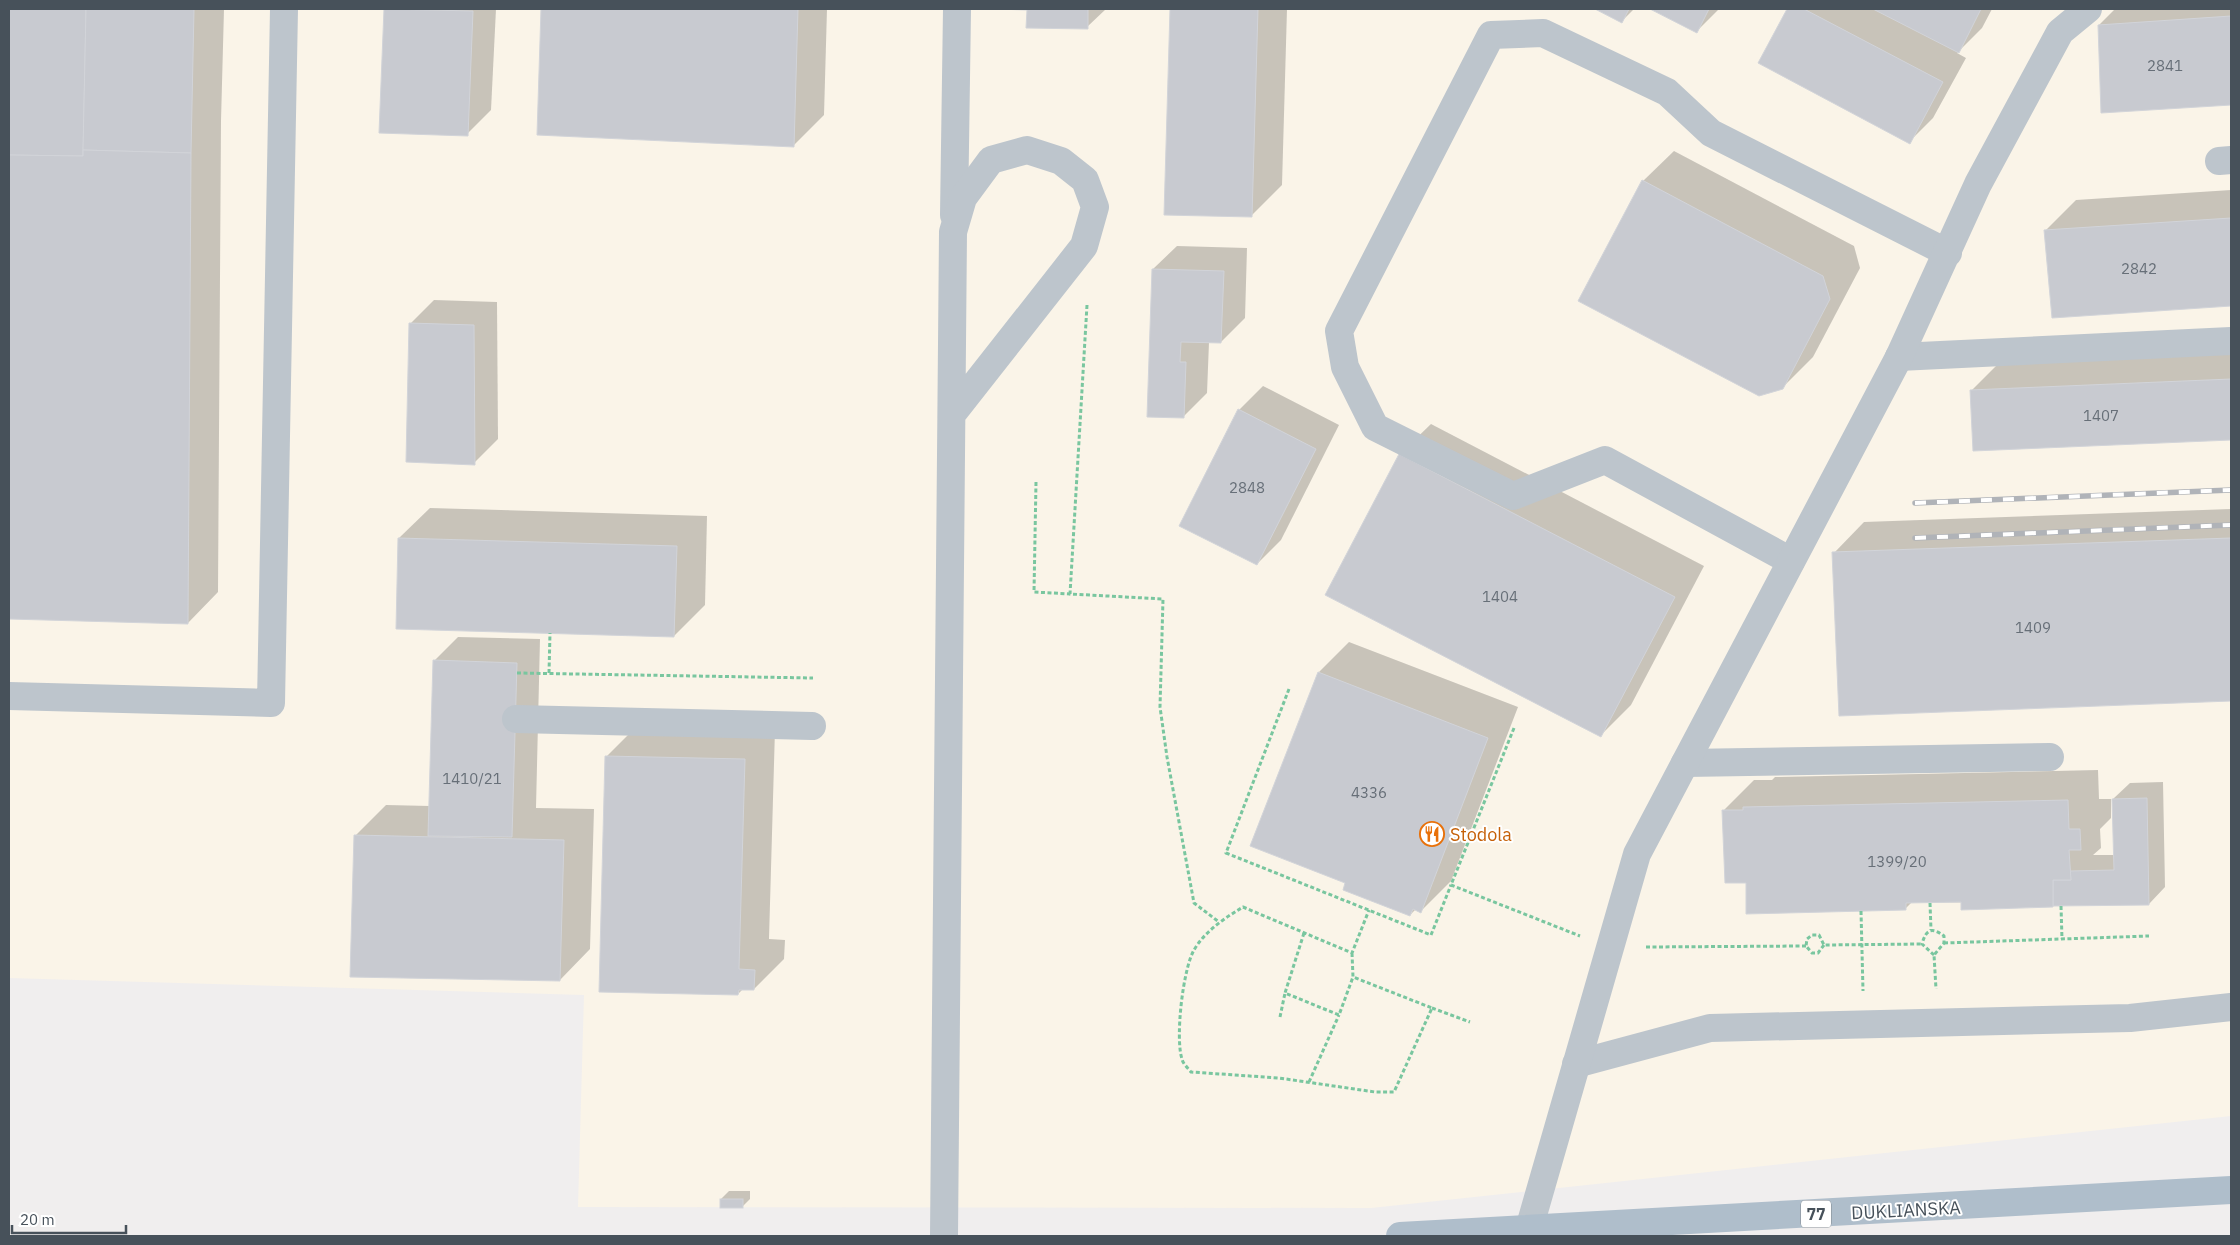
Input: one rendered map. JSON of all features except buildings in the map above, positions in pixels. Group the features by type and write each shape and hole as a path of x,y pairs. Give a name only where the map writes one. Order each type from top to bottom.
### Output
{"main road":[{"name":"DUKLIANSKA","path":"1400,1236 2231,1190"}],"lane":[{"path":"9,696 271,703 284,9"},
{"path":"944,1236 953,232 957,9"},
{"path":"1529,1229 1637,854 1899,357 1978,184 2060,32 2088,9"},
{"path":"1792,561 1605,460 1513,496 1375,427 1345,367 1339,331 1492,35 1543,33 1667,92 1711,133 1948,253"},
{"path":"952,414 1084,246 1095,207 1085,180 1061,161 1027,150 991,160 963,198 953,232"},
{"path":"1899,357 2231,342"},
{"path":"516,719 812,726"},
{"path":"1685,763 2050,757"},
{"path":"1576,1064 1710,1028 2130,1018 2231,1006"}],"path":[{"path":"1070,594 1087,305"},
{"path":"1036,482 1034,592 1163,599 1160,707 1167,757 1194,903 1219,922"},
{"path":"549,674 550,633"},
{"path":"517,673 813,678"},
{"path":"1289,688 1226,853 1431,935 1514,728"},
{"path":"1451,885 1610,947 1806,946 1812,953 1818,953 1824,945"},
{"path":"1930,903 1931,930"},
{"path":"2062,906 2062,939"},
{"path":"1352,953 1243,907 1219,922 1194,950 1185,976 1180,1028 1182,1060 1191,1072 1244,1075 1375,1092 1394,1092 1432,1008"},
{"path":"1309,1082 1339,1015 1353,977 1352,953 1369,910"},
{"path":"1861,911 1864,1024"},
{"path":"1922,944 1924,935 1931,930 1936,930 1944,936 1944,943 1934,954 1937,1022"},
{"path":"1280,1018 1285,993 1304,933"},
{"path":"1806,946 1807,940 1812,935 1820,935 1824,945"},
{"path":"1944,943 2149,936"},
{"path":"1824,945 1922,944 1934,954"},
{"path":"1353,977 1470,1022"},
{"path":"1285,993 1339,1015"}],"shaded area":[{"path":"9,9 2231,9 2231,1116 1371,1208 578,1207 584,995 9,978"}],"railway":[{"path":"1915,503 2231,490"},
{"path":"1915,538 2231,525"}],"place":[{"name":"Stodola","path":"1432,834"}]}
